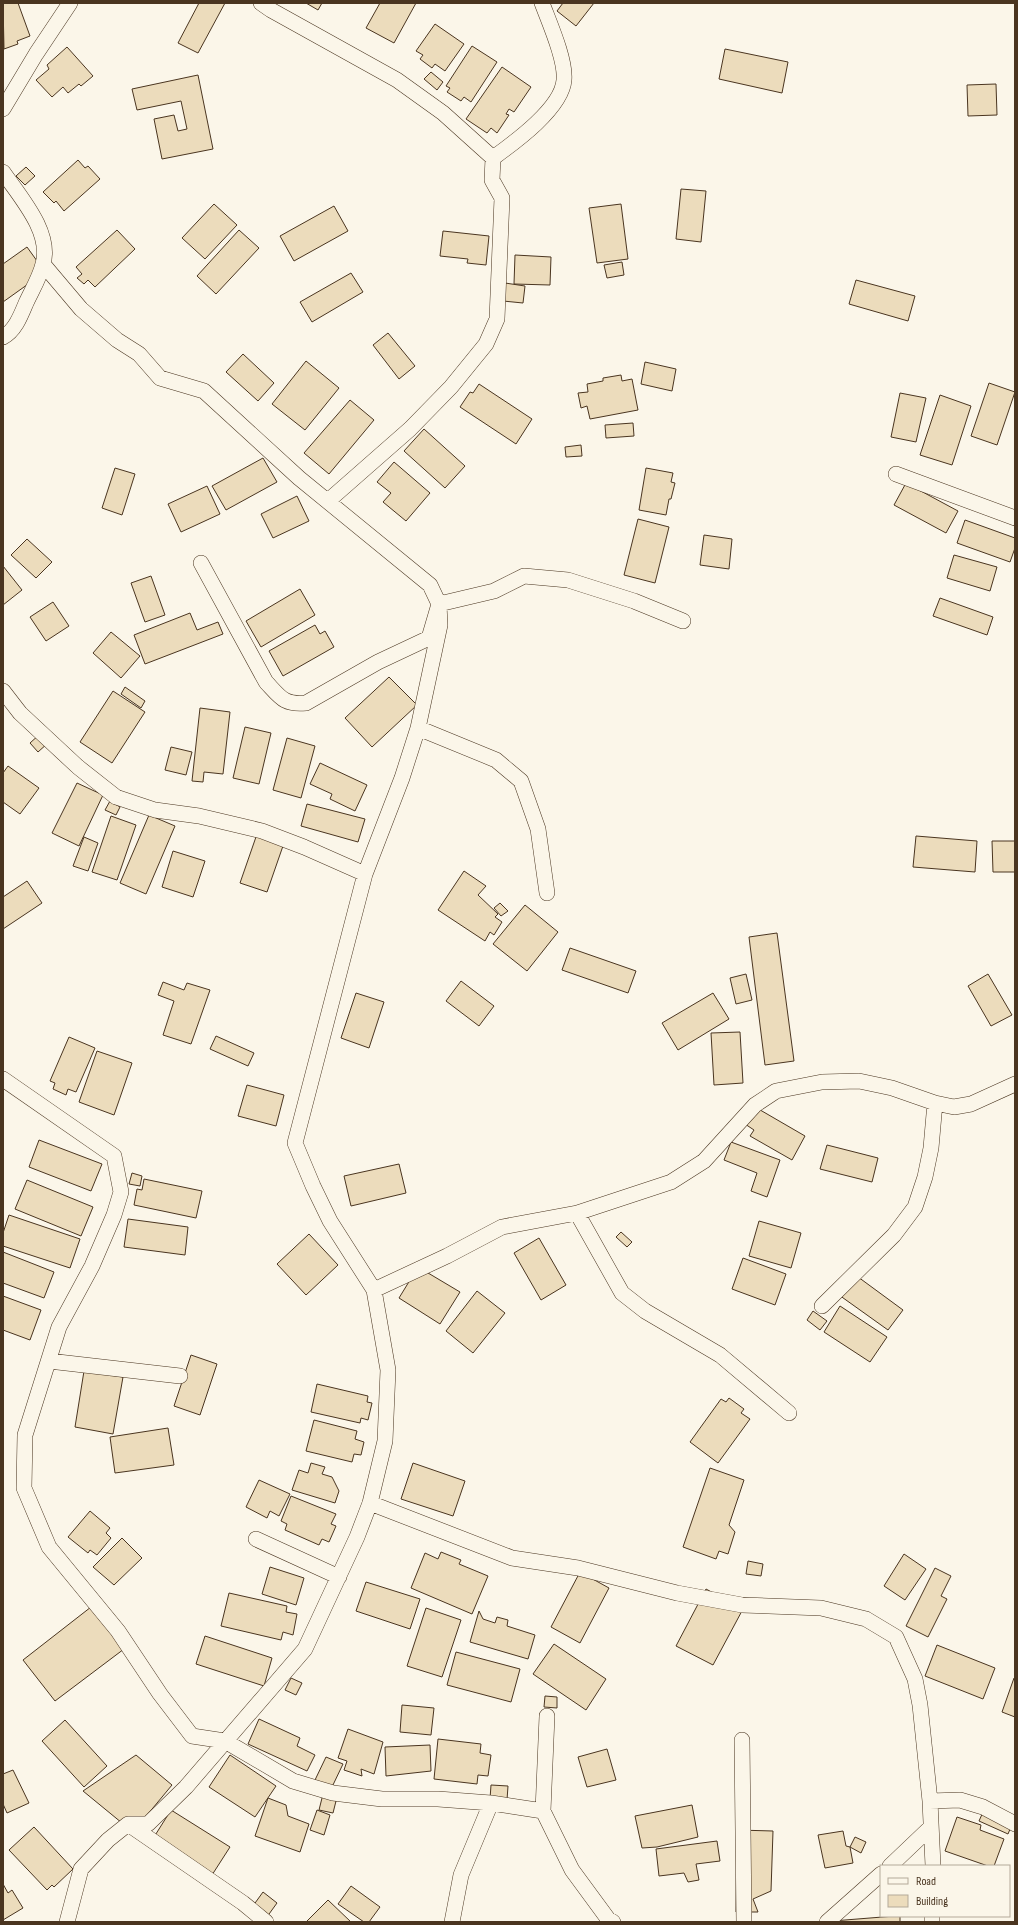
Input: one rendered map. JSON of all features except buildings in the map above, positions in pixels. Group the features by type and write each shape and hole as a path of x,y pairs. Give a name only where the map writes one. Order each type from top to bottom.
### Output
{"street":[{"path":"3,108 70,3"},
{"path":"261,3 397,80 443,113 493,158"},
{"path":"493,158 518,140 557,102 564,80 560,53 542,3"},
{"path":"328,501 410,429 451,386 486,344 497,319 502,198 492,180 493,158"},
{"path":"3,172 33,214 45,244 43,264 10,334 3,337"},
{"path":"43,264 81,309 117,340 139,354 160,378 204,391 245,430 430,585 439,604 440,625 418,728 402,778 365,874 295,1143 330,1221 374,1290 388,1370 385,1441 370,1503 339,1577 305,1649 186,1787 148,1824 128,1824 108,1840 81,1869 67,1922"},
{"path":"896,474 1015,518"},
{"path":"201,563 266,682 282,699 294,704 306,703 378,662 429,638 439,604"},
{"path":"439,604 494,591 524,576 568,580 634,601 683,621"},
{"path":"3,691 20,713 78,767 116,797 155,810 199,816 262,831 304,847 365,874"},
{"path":"418,728 496,760 521,781 538,829 547,893"},
{"path":"3,1079 114,1156 121,1192 114,1215 92,1266 60,1326 25,1435 24,1488 49,1547 118,1631 160,1694 192,1736 225,1741 293,1781 333,1793 382,1799 438,1799 491,1803 543,1811"},
{"path":"374,1290 447,1256 502,1227 577,1213 671,1182 704,1161 755,1105 776,1091 822,1082 859,1082 892,1088 954,1108 971,1104 1015,1084"},
{"path":"822,1306 894,1235 915,1207 925,1177 932,1148 935,1103"},
{"path":"577,1213 622,1293 645,1311 720,1355 789,1413"},
{"path":"49,1361 180,1376"},
{"path":"370,1503 512,1558 578,1568 677,1594 742,1606 821,1608 866,1619 896,1637 915,1679 920,1705 930,1801 933,1865"},
{"path":"256,1539 339,1577"},
{"path":"547,1716 543,1811 572,1870 608,1919 613,1922"},
{"path":"742,1740 744,1922"},
{"path":"930,1801 960,1800 983,1807 1015,1824"},
{"path":"452,1922 461,1875 491,1803"},
{"path":"128,1824 243,1903 266,1922"},
{"path":"891,1865 931,1827"},
{"path":"827,1922 880,1875"}]}
